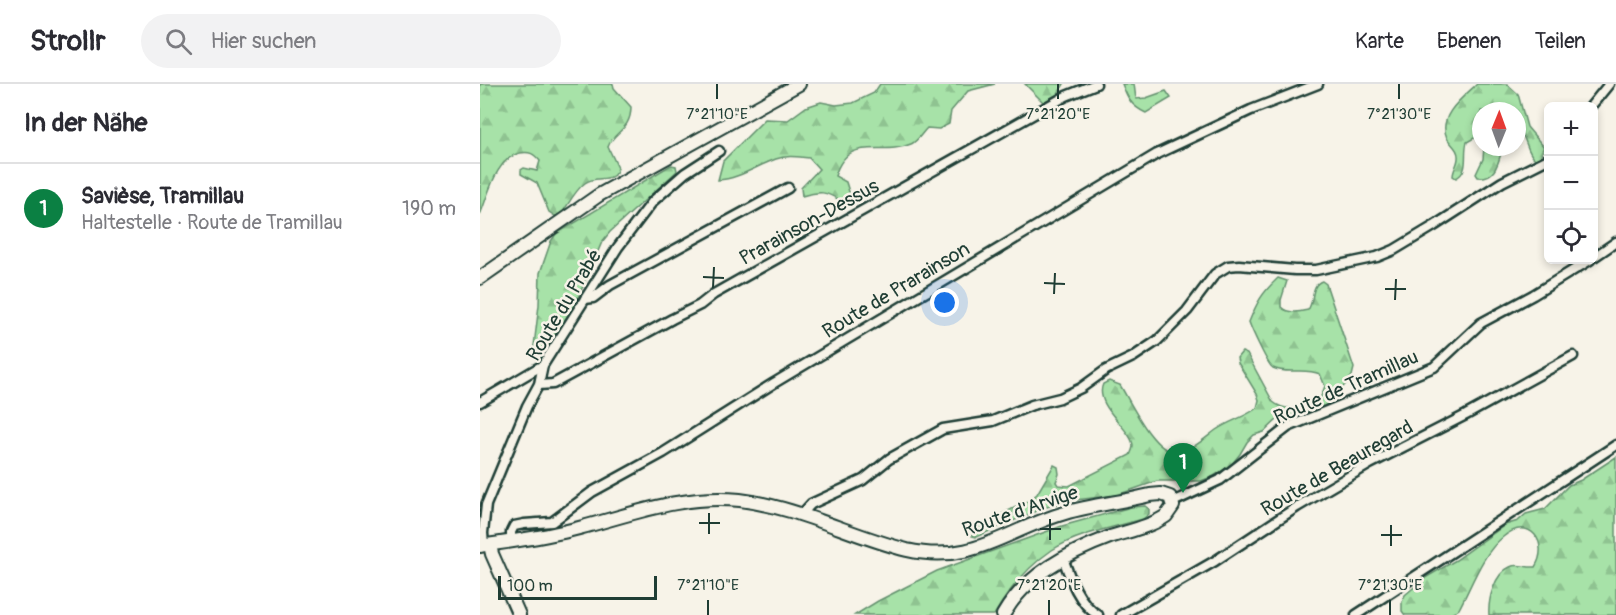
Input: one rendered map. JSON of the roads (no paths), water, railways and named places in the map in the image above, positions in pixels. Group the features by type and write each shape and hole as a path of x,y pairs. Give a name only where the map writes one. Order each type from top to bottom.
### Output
{"street":[{"path":"480,278 599,195 799,84"},
{"name":"Prarainson-Dessus","path":"538,385 553,384 700,305 714,294 1066,96 1096,84"},
{"name":"Route de Prarainson","path":"511,541 514,526 552,522 592,492 663,453 774,383 1157,154 1251,110 1318,84"},
{"path":"1595,102 1609,84"},
{"name":"Route du Prabé","path":"485,545 483,532 486,505 538,385 543,365 618,247 653,201 685,173 719,151"},
{"path":"801,515 811,504 859,482 889,459 943,429 993,421 1032,405 1060,398 1081,388 1106,370 1133,357 1157,341 1187,311 1215,274 1228,266 1246,265 1316,270 1377,257 1394,250 1502,182 1544,161"},
{"path":"585,299 593,297 610,285 788,188"},
{"name":"Route de Tramillau","path":"1598,254 1616,242"},
{"name":"Route de Tramillau","path":"1173,502 1220,480 1288,427 1434,367 1480,323 1533,295 1582,264"},
{"name":"Route de Beauregard","path":"1121,615 1215,561 1297,507 1370,464 1466,415 1573,356"},
{"path":"480,402 543,365"},
{"path":"1356,615 1616,445"},
{"name":"Route d'Arvige","path":"485,545 567,531 653,507 703,499 751,502 801,515 896,547 939,554 981,548 1046,520 1083,509 1155,494 1169,496 1173,502"},
{"path":"1003,615 1028,584 1063,558 1096,543 1161,520 1169,514 1173,502"},
{"path":"485,545 519,615"},
{"path":"1063,558 1083,602 1088,609 1098,615"}],"place":[{"name":"Savièse, Tramillau","path":"1183,493"}]}
